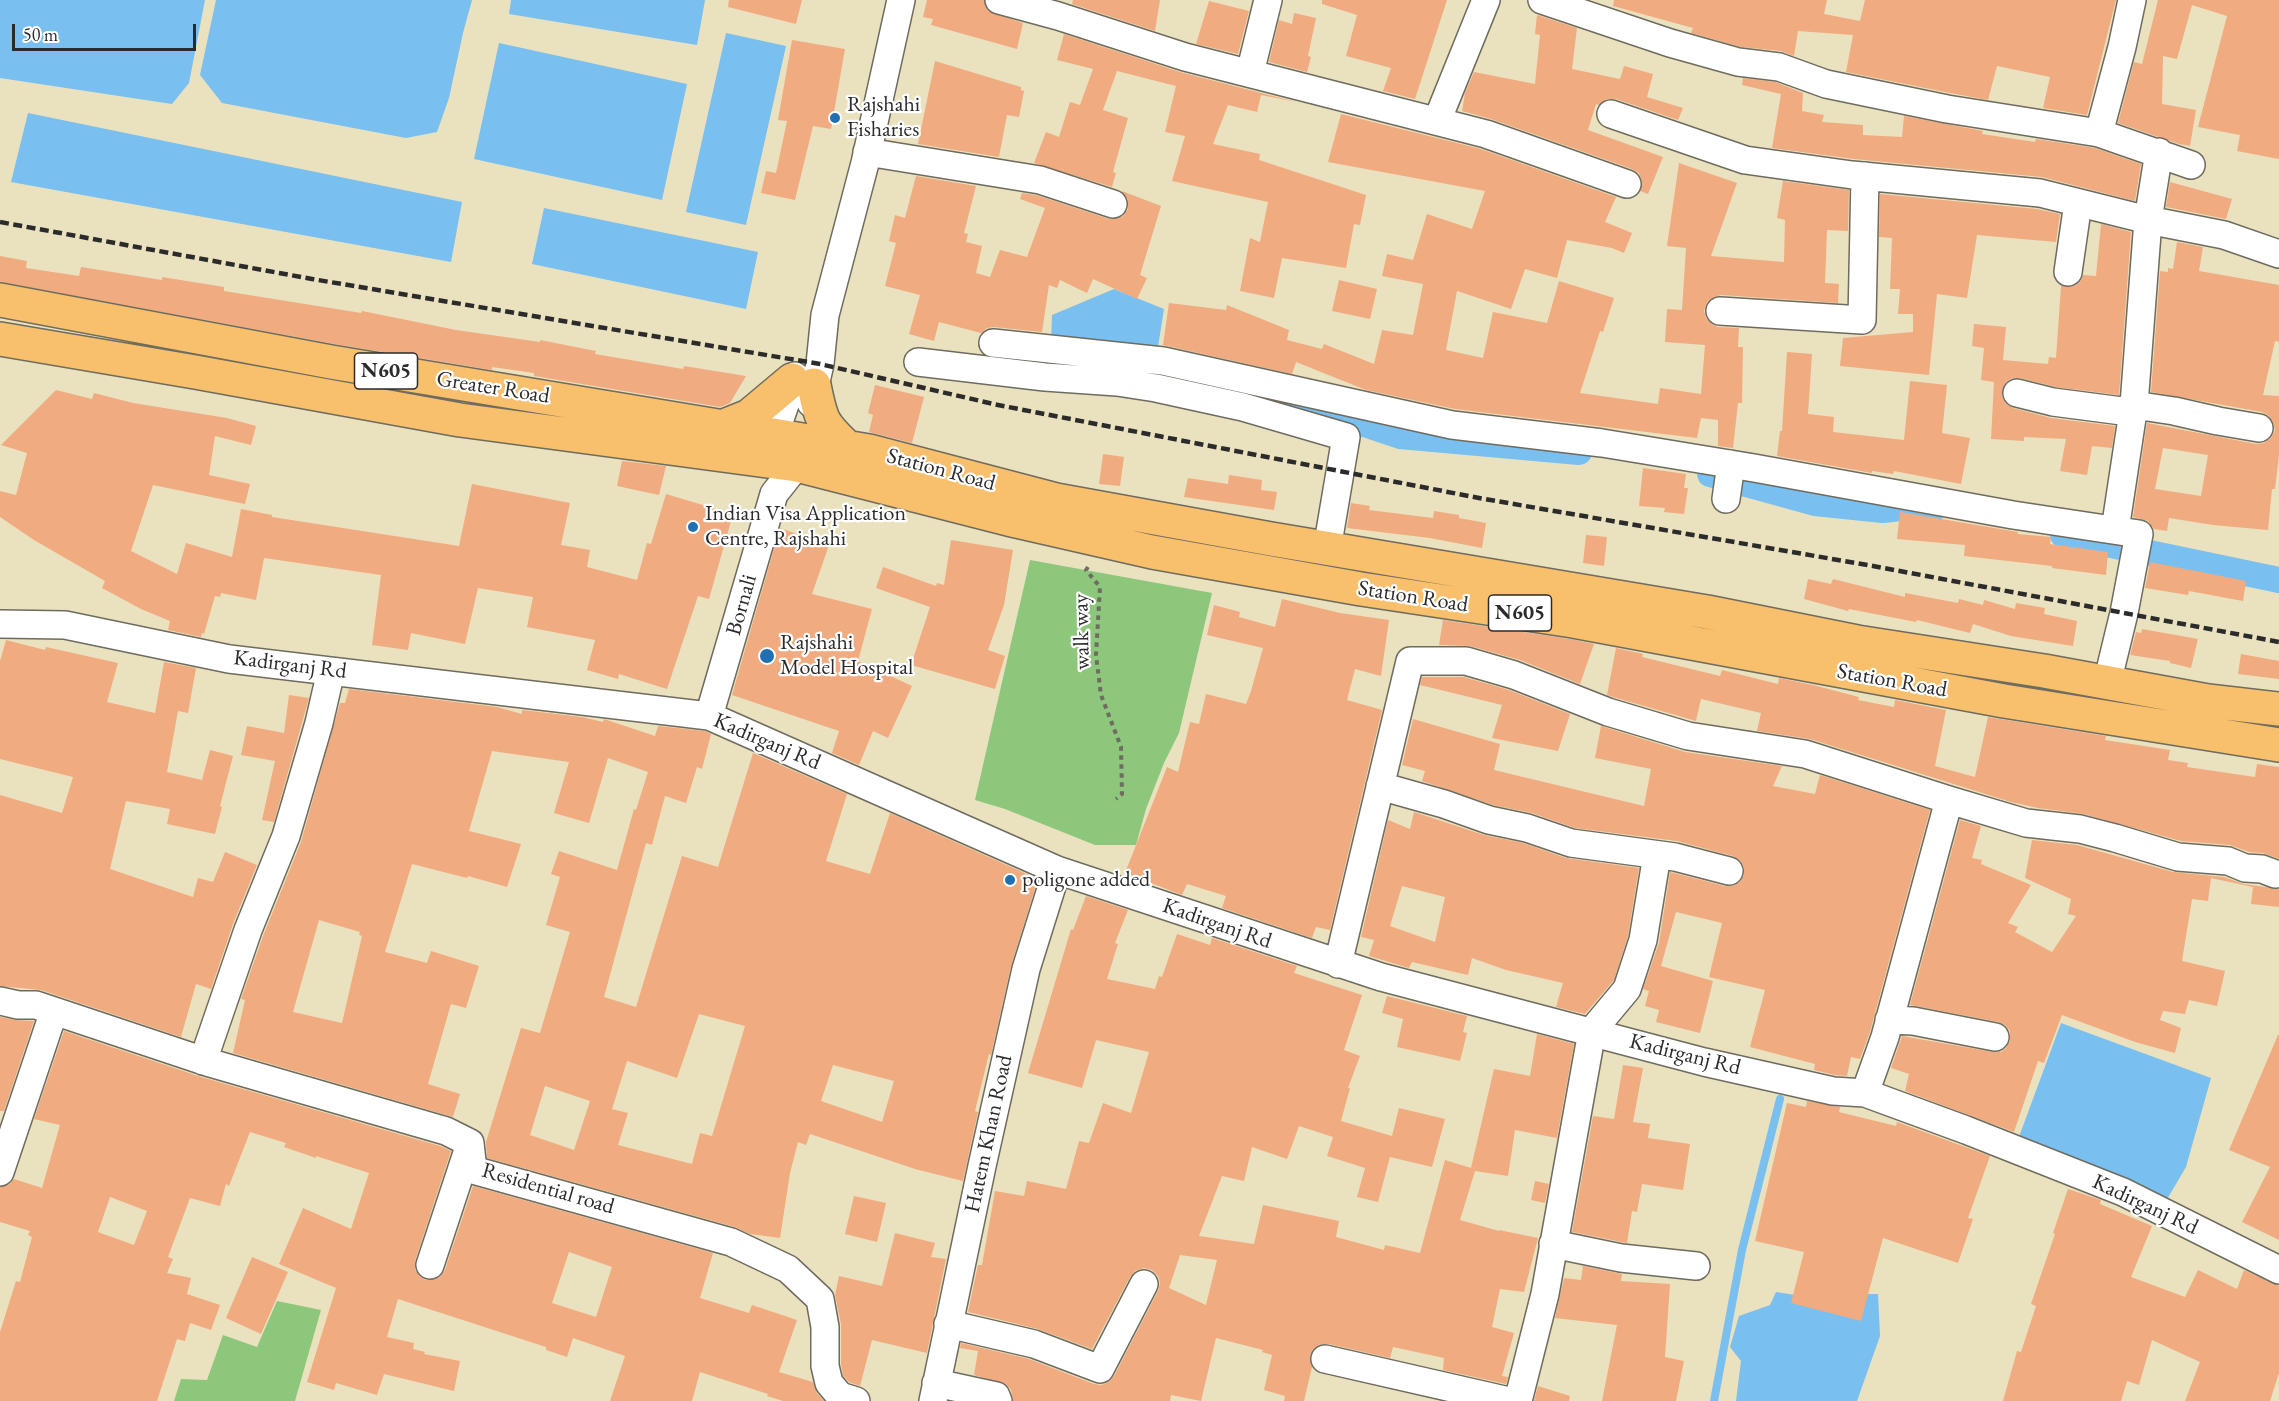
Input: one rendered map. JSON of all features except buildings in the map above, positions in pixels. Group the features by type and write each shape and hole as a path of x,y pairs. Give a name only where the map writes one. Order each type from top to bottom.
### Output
{"highway":[{"name":"Greater Road","path":"0,300 331,362 724,426 785,450"},
{"name":"Greater Road","path":"0,339 460,420 785,450"},
{"path":"724,426 749,416 803,383 820,418 847,447"},
{"name":"Station Road","path":"785,450 847,447 869,450 1056,500 1327,549 1707,612 1857,642 2208,700 2279,709"},
{"name":"Station Road","path":"785,450 1016,521 1152,552 1361,589 1573,621 1788,662 2279,745"},
{"path":"1788,662 1793,629"}],"street":[{"path":"785,450 825,315 867,152 901,0"},
{"path":"999,0 1058,16 1185,57 1486,134 1627,184"},
{"path":"1250,73 1268,0"},
{"path":"1437,120 1486,0"},
{"path":"1542,0 1670,43 1738,62 1779,68 1826,84 1947,109 2099,133 2160,152 2191,165"},
{"path":"2099,133 2132,0"},
{"path":"1611,114 1745,160 1865,176 2040,193 2148,220 2224,235 2279,254"},
{"path":"867,152 1040,180 1113,204"},
{"path":"2115,530 2134,405 2148,220 2160,152"},
{"path":"1720,311 1862,320 1865,176"},
{"path":"2068,272 2078,202"},
{"path":"993,343 1163,361 1452,425 1602,443 2013,515 2139,534 2124,613 2107,683"},
{"path":"1156,388 1163,361"},
{"path":"918,362 1045,377 1118,382 1156,388 1243,407 1346,437 1327,549"},
{"path":"1243,407 1251,381"},
{"path":"2017,393 2053,402 2122,411 2134,405 2259,428"},
{"name":"Bornali","path":"710,716 785,450"},
{"path":"1726,499 1731,464"},
{"name":"Kadirganj Rd","path":"0,624 65,626 229,658 710,716 1057,870 1380,978 1592,1031 1704,1062 1833,1091 1865,1093 2123,1192 2279,1270"},
{"path":"1338,964 1410,661 1466,661 1514,675 1608,712 1688,736 1805,754 2026,823 2080,830 2178,857 2228,861 2245,868 2262,869 2275,874"},
{"path":"202,1061 248,930 286,836 319,723 331,671"},
{"path":"1380,786 1571,843 1675,857 1729,871"},
{"path":"1865,1093 1889,1020 1949,800"},
{"path":"1518,1401 1545,1294 1592,1031 1628,988 1643,940 1657,855"},
{"name":"Hatem Khan Road","path":"934,1392 1026,969 1057,870"},
{"name":"Residential road","path":"0,1001 18,1005 36,1005 202,1061 446,1131 470,1143 473,1170 731,1242 788,1269 820,1299 825,1328 825,1366 829,1383 840,1396 855,1401"},
{"path":"0,1172 54,1011"},
{"path":"1889,1020 1912,1021 1995,1037"},
{"path":"430,1265 470,1143"},
{"path":"1554,1244 1621,1258 1696,1266"},
{"path":"948,1324 1034,1344 1100,1370 1144,1284"},
{"path":"1325,1359 1509,1401"},
{"path":"934,1392 996,1396 998,1401"}],"path":[{"name":"walk way","path":"1106,541 1086,570 1100,587 1096,655 1101,695 1121,747 1122,794 1116,799"}],"green space":[{"path":"1030,560 1212,593 1179,733 1164,763 1146,809 1136,845 1095,845 1005,809 975,800"},
{"path":"277,1301 321,1310 295,1401 174,1401 181,1379 207,1380 223,1335 257,1347"}],"water":[{"path":"0,0 205,0 189,83 172,104 0,78"},
{"path":"216,0 472,0 449,98 437,132 406,138 222,103 200,75"},
{"path":"511,0 705,0 697,45 509,14"},
{"path":"726,33 786,46 746,225 686,212"},
{"path":"499,43 687,84 662,200 474,159"},
{"path":"28,113 462,202 451,262 11,182"},
{"path":"544,208 758,252 746,309 532,264"},
{"path":"1114,289 1164,309 1157,353 1051,343 1052,315"},
{"path":"2061,1023 2211,1078 2186,1167 2166,1201 2016,1145"},
{"path":"1776,1292 1795,1295 1878,1294 1880,1336 1857,1401 1736,1401 1741,1361 1730,1347 1739,1316 1770,1305"}],"waterway":[{"path":"1011,361 1106,368"},
{"path":"1290,399 1400,436 1579,452"},
{"path":"1710,474 1815,503 1883,510 1917,506 1933,509"},
{"path":"2063,535 2279,580"},
{"path":"1714,1401 1742,1250 1780,1099"}],"railway":[{"path":"0,222 312,279 820,364 998,405 1479,498 1873,566 2279,642"}],"place":[{"name":"Rajshahi Fisharies","path":"835,118"},
{"name":"Indian Visa Application Centre, Rajshahi","path":"693,527"},
{"name":"Rajshahi Model Hospital","path":"767,656"},
{"name":"poligone added","path":"1010,880"}]}
